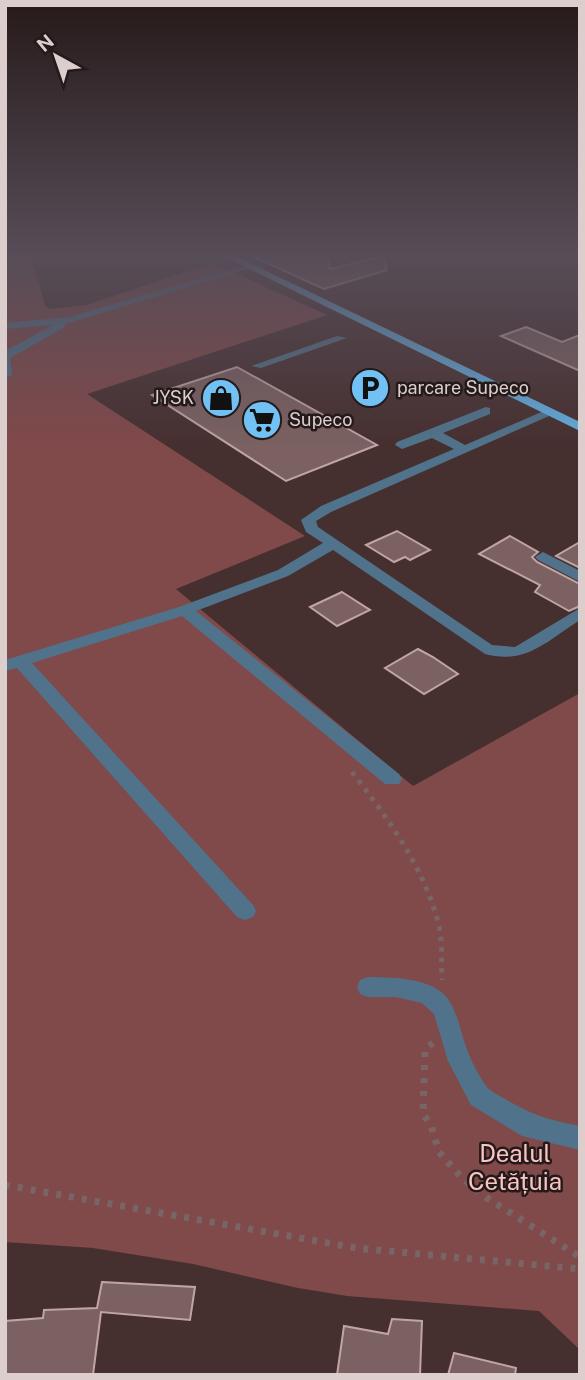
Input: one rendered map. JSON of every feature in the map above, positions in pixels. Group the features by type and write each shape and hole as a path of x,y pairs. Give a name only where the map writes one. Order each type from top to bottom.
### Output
{"main road":[{"path":"356,318 580,427"}],"street":[{"path":"5,326 75,318"},
{"path":"6,375 5,357 70,320"},
{"path":"257,366 341,338"},
{"path":"402,445 486,411"},
{"path":"551,413 326,509 309,520 311,529 486,649 511,654 521,651 580,613"},
{"path":"433,433 465,450"},
{"path":"245,911 12,663 185,610 284,573 333,543"},
{"path":"543,557 580,577"},
{"path":"185,610 392,779"},
{"path":"368,987 396,987 429,995 444,1009 460,1061 480,1097 531,1128 580,1138"}],"path":[{"path":"350,770 392,824 427,891 440,929 444,1009"},
{"path":"453,1037 436,1041 425,1049 423,1114 431,1125 439,1152 461,1177 487,1198 580,1257"},
{"path":"5,1185 356,1248 580,1269"}],"green space":[{"name":"Dealul Cetățuia","path":"5,318 317,318 87,394 305,536 176,589 413,786 580,693 580,1350 539,1311 347,1296 298,1288 193,1264 93,1248 5,1242"}],"building":[{"path":"526,327 562,342 580,335 580,371 501,336"},
{"name":"Supeco","path":"237,367 377,445 286,481 152,395"},
{"path":"397,531 430,550 410,560 405,557 394,562 366,545"},
{"path":"510,536 538,552 532,557 537,562 580,584 580,606 569,611 535,592 540,585 479,554"},
{"path":"580,542 580,568 556,556"},
{"path":"342,592 370,610 337,626 310,607"},
{"path":"418,649 458,674 424,694 385,668"},
{"path":"102,1282 195,1287 190,1320 101,1312 93,1375 5,1375 5,1321 43,1318 44,1310 97,1308"},
{"path":"392,1319 422,1321 420,1375 337,1375 344,1326 388,1334"},
{"path":"454,1353 516,1368 515,1375 448,1375"}],"place":[{"name":"parcare Supeco","path":"370,388"},
{"name":"JYSK","path":"221,398"},
{"name":"Supeco","path":"262,420"}]}
